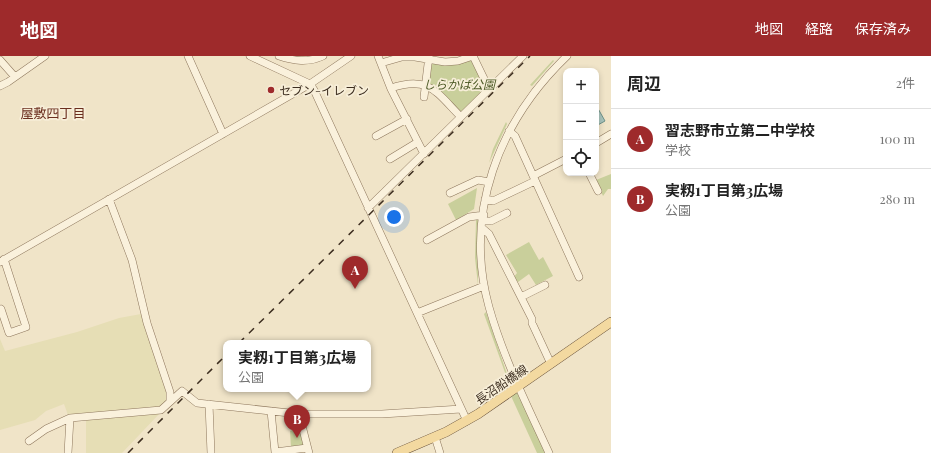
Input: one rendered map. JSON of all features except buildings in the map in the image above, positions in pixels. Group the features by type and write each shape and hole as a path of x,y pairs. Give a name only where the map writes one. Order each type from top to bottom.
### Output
{"main road":[{"name":"長沼船橋線","path":"397,453 435,437 467,421 519,387 611,322"}],"street":[{"path":"0,86 15,78 45,56"},
{"path":"188,56 223,134"},
{"path":"250,56 310,84 467,421"},
{"path":"278,56 294,61 314,60 323,56"},
{"path":"0,310 9,333 26,327 2,260 310,84 351,56"},
{"path":"424,154 391,88 380,59 429,57 445,62 458,61 473,56 489,90"},
{"path":"368,208 523,56"},
{"path":"549,453 519,387 493,322 484,286 481,258 486,199 489,182 499,152 509,131 533,93 568,56"},
{"path":"424,96 429,57"},
{"path":"0,60 15,78"},
{"path":"391,88 406,83 426,84 461,117"},
{"path":"376,136 407,119"},
{"path":"509,131 514,136 534,178 578,277"},
{"path":"599,141 611,134"},
{"path":"390,159 418,142"},
{"path":"486,199 493,201 563,161"},
{"path":"590,176 598,191"},
{"path":"450,192 478,180 489,182"},
{"path":"109,199 132,260 148,324 170,392 170,401"},
{"path":"427,240 469,217 483,221 491,221 507,213"},
{"path":"483,221 521,298 551,364"},
{"path":"521,298 545,285"},
{"path":"417,313 484,286"},
{"path":"29,441 46,429 70,418 161,410 182,391 197,403 299,414 382,414 461,409"},
{"path":"209,404 211,453"},
{"path":"271,411 275,453 308,450 299,414"},
{"path":"68,453 70,418"},
{"path":"435,437 440,453"}],"shaded area":[{"path":"141,314 167,391 167,399 161,408 68,415 64,404 46,411 35,420 0,430 0,339 5,351 77,332 119,318"},
{"path":"160,413 122,453 86,453 86,419"}],"green space":[{"name":"しらかば公園","path":"472,57 487,89 460,115 427,83 429,60"},
{"path":"553,60 554,61 532,86 530,85"},
{"path":"506,122 507,124 489,163 493,149"},
{"path":"611,174 611,189 608,189 603,196 596,180"},
{"path":"477,188 474,209 456,220 448,204"},
{"path":"478,219 478,285 475,258 476,220"},
{"path":"529,242 539,260 543,257 553,276 536,285 529,274 518,282 514,277 517,273 506,255"},
{"path":"486,312 508,377 507,378 484,314"},
{"path":"519,392 545,453 537,453 511,396"},
{"path":"301,427 305,445 291,448 290,431"}],"water":[{"path":"599,110 605,121 599,124"}],"railway":[{"path":"242,340 530,56"},
{"path":"128,453 223,358"}],"place":[{"name":"セブン-イレブン","path":"271,90"},
{"name":"習志野市立第二中学校","path":"355,289"},
{"name":"実籾1丁目第3広場","path":"297,438"}],"district":[{"name":"屋敷四丁目","path":"53,112"}]}
